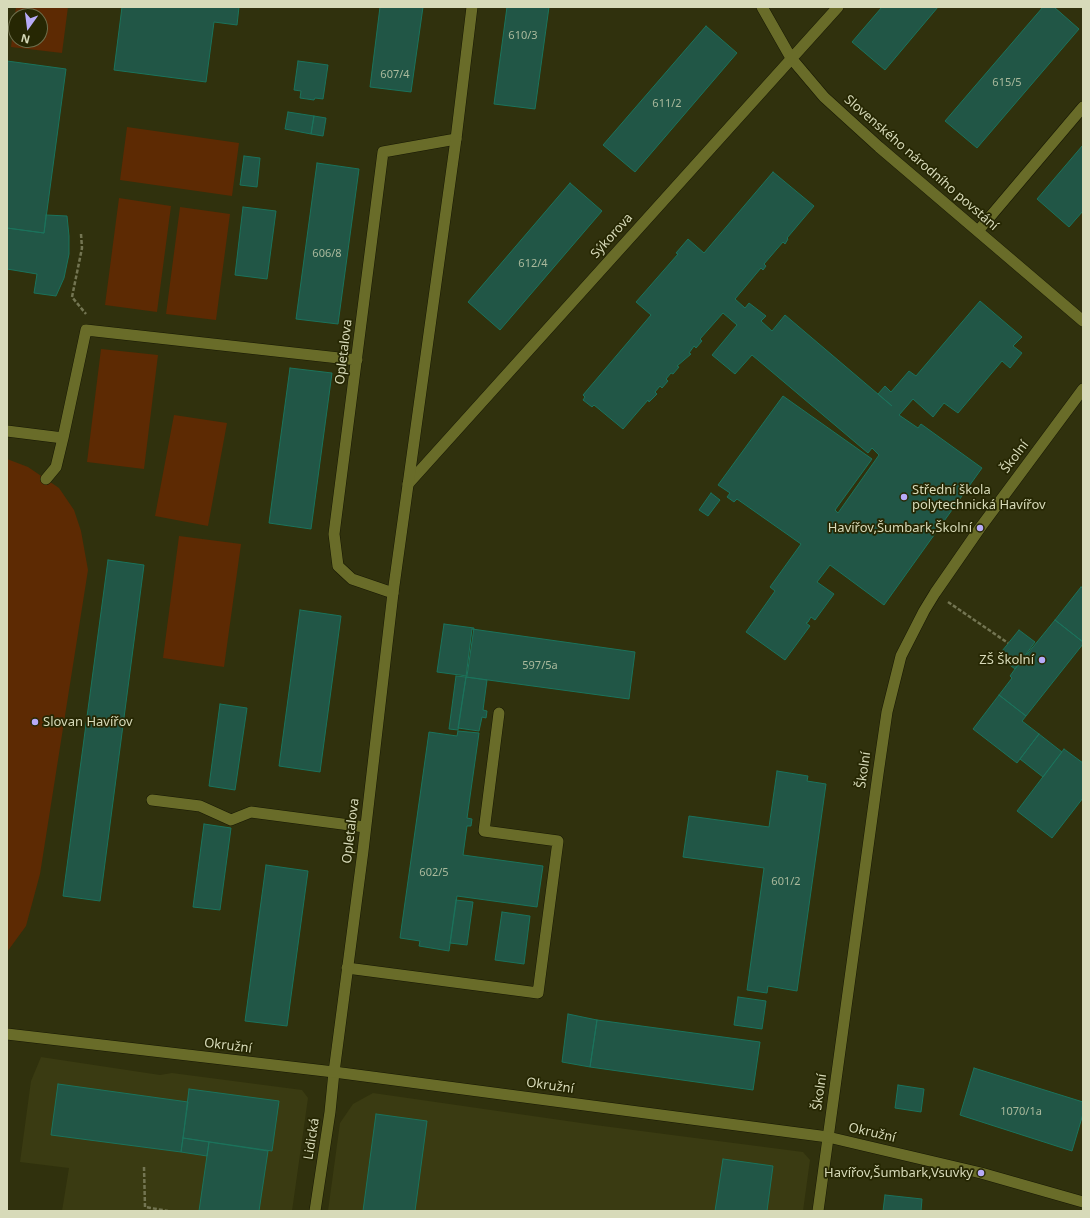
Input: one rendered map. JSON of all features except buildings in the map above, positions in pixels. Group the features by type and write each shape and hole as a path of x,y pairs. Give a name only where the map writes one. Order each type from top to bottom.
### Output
{"street":[{"name":"Opletalova","path":"334,1072 366,827 393,593 456,139 472,7"},
{"name":"Slovenského národního povstání","path":"762,7 791,58 824,97 1083,321"},
{"name":"Sýkorova","path":"408,484 838,7"},
{"path":"978,231 1083,107"},
{"name":"Opletalova","path":"393,593 352,579 338,566 334,534 383,152 456,139"},
{"path":"46,479 56,467 86,330 356,360"},
{"name":"Školní","path":"818,1211 887,712 901,656 935,593 980,528 1083,389"},
{"path":"7,432 63,438"},
{"path":"347,968 538,993 558,841 484,831 499,713"},
{"path":"152,800 200,806 231,820 251,812 366,827"},
{"name":"Okružní","path":"7,1034 334,1072 828,1137 981,1173 1083,1202"},
{"name":"Lidická","path":"315,1211 330,1112 334,1072"}],"path":[{"path":"81,234 82,248 72,297 86,312 86,330"},
{"path":"935,593 1008,643"},
{"path":"144,1167 145,1207 168,1211"}],"shaded area":[{"path":"16,7 68,7 62,53 20,48 48,48 48,8"},
{"path":"127,127 239,143 232,196 120,180"},
{"path":"119,198 171,206 157,312 105,305"},
{"path":"180,207 230,214 216,320 166,314"},
{"path":"101,349 158,355 144,469 87,462"},
{"path":"174,415 227,423 208,526 155,516"},
{"name":"Slovan Havířov","path":"7,459 28,467 59,488 74,510 81,531 88,570 40,874 26,926 7,952"},
{"path":"179,536 241,544 224,667 163,658"},
{"path":"41,1057 160,1075 172,1073 302,1090 308,1098 292,1211 62,1211 69,1168 20,1162 31,1081"},
{"path":"373,1093 595,1125 803,1152 810,1160 803,1211 328,1211 340,1123 353,1104"}],"place":[{"name":"Střední škola polytechnická Havířov","path":"904,497"},
{"name":"Havířov,Šumbark,Školní","path":"980,528"},
{"name":"ZŠ Školní","path":"1042,660"},
{"name":"Slovan Havířov","path":"35,722"},
{"name":"Havířov,Šumbark,Vsuvky","path":"981,1173"}]}
